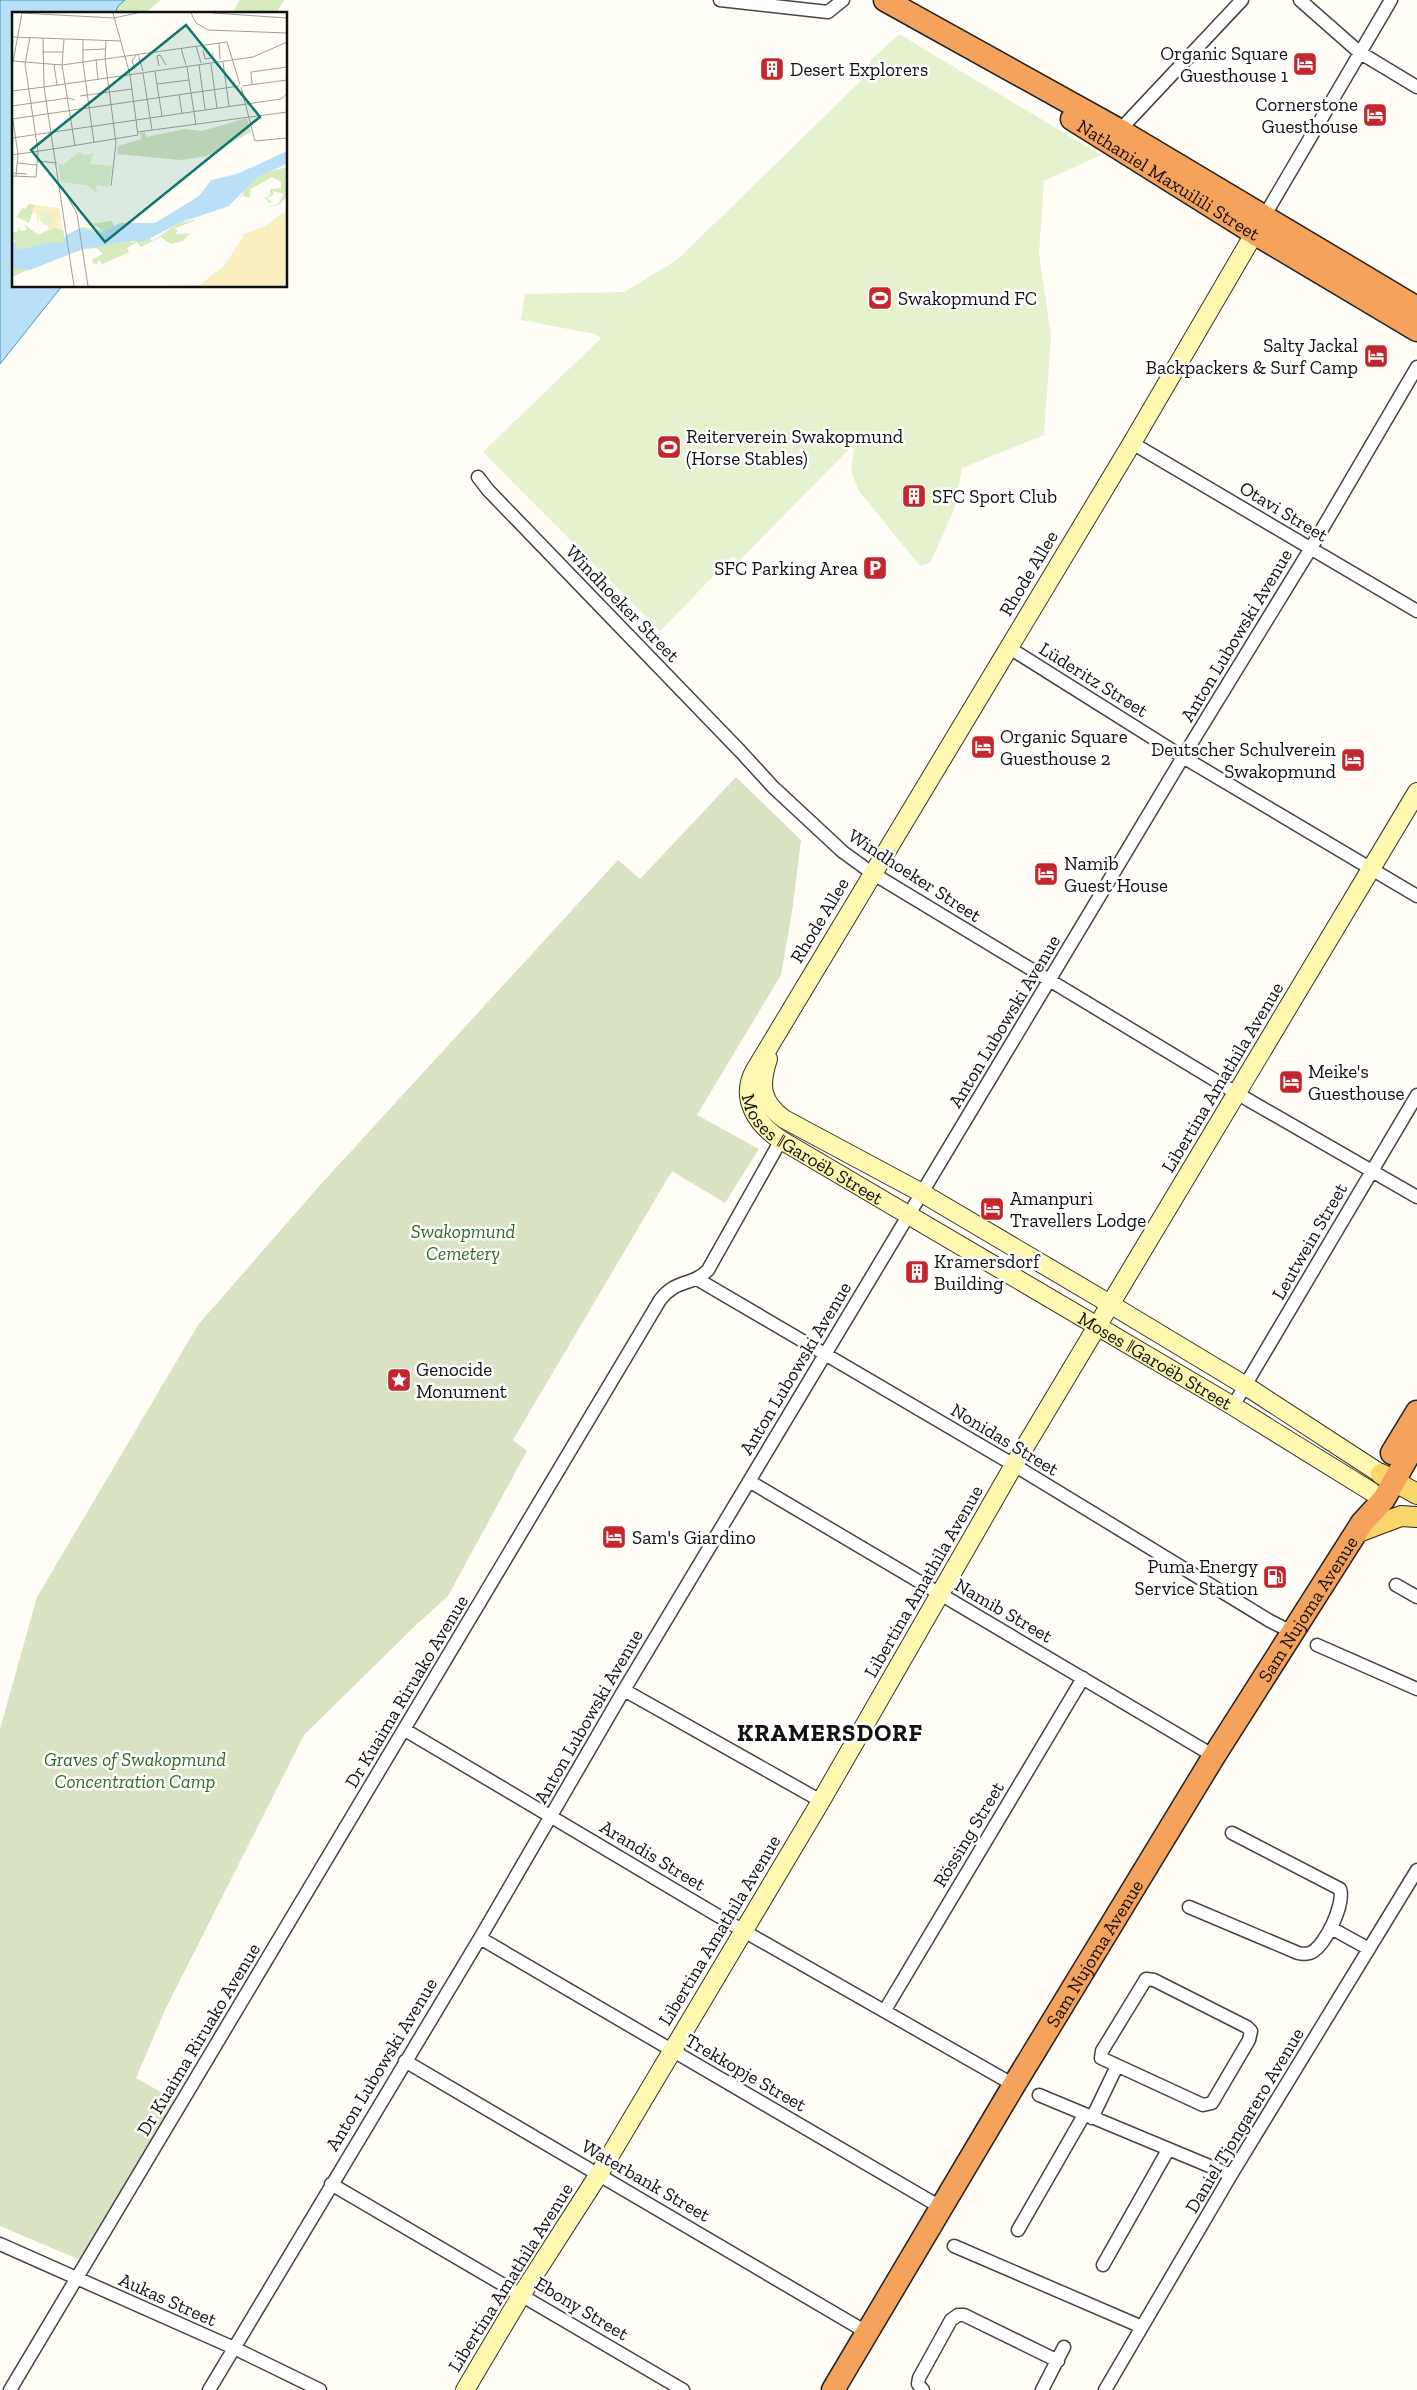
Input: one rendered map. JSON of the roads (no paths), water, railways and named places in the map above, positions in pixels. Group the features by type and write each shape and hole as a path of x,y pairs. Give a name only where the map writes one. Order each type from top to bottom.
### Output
{"highway":[{"name":"Nathaniel Maxuilili Street","path":"885,0 1259,224 1417,330"},
{"name":"Nathaniel Maxuilili Street","path":"1259,224 1417,308"},
{"name":"Sam Nujoma Avenue","path":"833,2390 1014,2085 1214,1756 1359,1528 1382,1487 1417,1412"},
{"name":"Sam Nujoma Avenue","path":"1382,1487 1417,1440"}],"main road":[{"name":"Rhode Allee","path":"775,1037 1132,442 1259,224"},
{"name":"Libertina Amathila Avenue","path":"465,2390 522,2294 599,2174 673,2050 742,1930 821,1801 1014,1465 1238,1094 1370,868 1417,792"},
{"name":"Moses ǁGaroëb Street","path":"775,1037 751,1077 749,1099 755,1116 772,1134 1233,1406 1382,1487 1417,1494"},
{"name":"Moses ǁGaroëb Street","path":"775,1037 764,1070 763,1083 764,1097 773,1111 784,1119 922,1193 1246,1386 1382,1487 1417,1516"},
{"path":"1359,1528 1401,1516 1417,1516"}],"street":[{"path":"720,0 828,12 843,0"},
{"path":"1114,136 1242,0"},
{"path":"1300,0 1359,52 1417,87"},
{"name":"Rhode Allee","path":"1259,224 1391,0"},
{"name":"Anton Lubowski Avenue","path":"209,2390 480,1938 624,1690 908,1214 1311,548 1417,367"},
{"name":"Otavi Street","path":"1132,442 1417,611"},
{"name":"Windhoeker Street","path":"478,477 494,497 741,752 772,787 843,852 872,873 1050,982 1238,1094 1417,1197"},
{"name":"Lüderitz Street","path":"1008,647 1183,757 1417,896"},
{"name":"Leutwein Street","path":"1233,1406 1417,1095"},
{"name":"Dr Kuaima Riruako Avenue","path":"10,2390 660,1300 671,1287 697,1279 713,1263 781,1140"},
{"name":"Nonidas Street","path":"697,1279 1014,1465 1270,1621 1292,1632"},
{"name":"Namib Street","path":"749,1481 1214,1756"},
{"path":"1396,1585 1417,1596"},
{"path":"1317,1645 1417,1689"},
{"name":"Rössing Street","path":"885,2010 1083,1678"},
{"path":"624,1690 821,1801"},
{"name":"Arandis Street","path":"405,1730 742,1930 1014,2085"},
{"path":"1189,1907 1298,1953 1308,1954 1315,1950 1331,1928 1342,1897 1340,1889 1232,1833"},
{"name":"Daniel Tjongarero Avenue","path":"1105,2390 1231,2175 1417,1870"},
{"path":"1331,1928 1369,1949"},
{"name":"Trekkopje Street","path":"480,1938 942,2208"},
{"path":"1146,1979 1163,1984 1246,2026 1251,2032 1250,2040 1212,2103 1203,2105 1117,2066 1100,2055 1146,1979"},
{"name":"Waterbank Street","path":"405,2061 868,2333"},
{"path":"1018,2230 1117,2066"},
{"path":"1039,2095 1231,2175"},
{"path":"1103,2265 1168,2150"},
{"name":"Ebony Street","path":"331,2184 522,2294 683,2390"},
{"name":"Aukas Street","path":"0,2244 234,2348 320,2390"},
{"path":"954,2246 1142,2327"},
{"path":"923,2390 918,2384 919,2378 952,2320 958,2315 964,2315 1058,2361"},
{"path":"1042,2390 1064,2347"}],"water":[{"path":"0,0 125,0 118,6 116,12 12,12 12,288 60,288 0,364"}],"place":[{"name":"Organic Square Guesthouse 1","path":"1305,64"},
{"name":"Desert Explorers","path":"772,69"},
{"name":"Cornerstone Guesthouse","path":"1375,115"},
{"name":"Swakopmund FC","path":"880,298"},
{"name":"Salty Jackal Backpackers & Surf Camp","path":"1376,356"},
{"name":"Reiterverein Swakopmund (Horse Stables)","path":"669,447"},
{"name":"SFC Sport Club","path":"914,496"},
{"name":"SFC Parking Area","path":"875,568"},
{"name":"Organic Square Guesthouse 2","path":"983,747"},
{"name":"Deutscher Schulverein Swakopmund","path":"1353,760"},
{"name":"Namib Guest House","path":"1046,874"},
{"name":"Meike's Guesthouse","path":"1291,1082"},
{"name":"Amanpuri Travellers Lodge","path":"992,1209"},
{"name":"Kramersdorf Building","path":"917,1272"},
{"name":"Genocide Monument","path":"399,1380"},
{"name":"Sam's Giardino","path":"614,1537"},
{"name":"Puma Energy Service Station","path":"1275,1577"}],"district":[{"name":"KRAMERSDORF","path":"830,1733"}],"park label":[{"name":"Swakopmund Cemetery","path":"463,1242"},
{"name":"Graves of Swakopmund Concentration Camp","path":"135,1770"}]}
